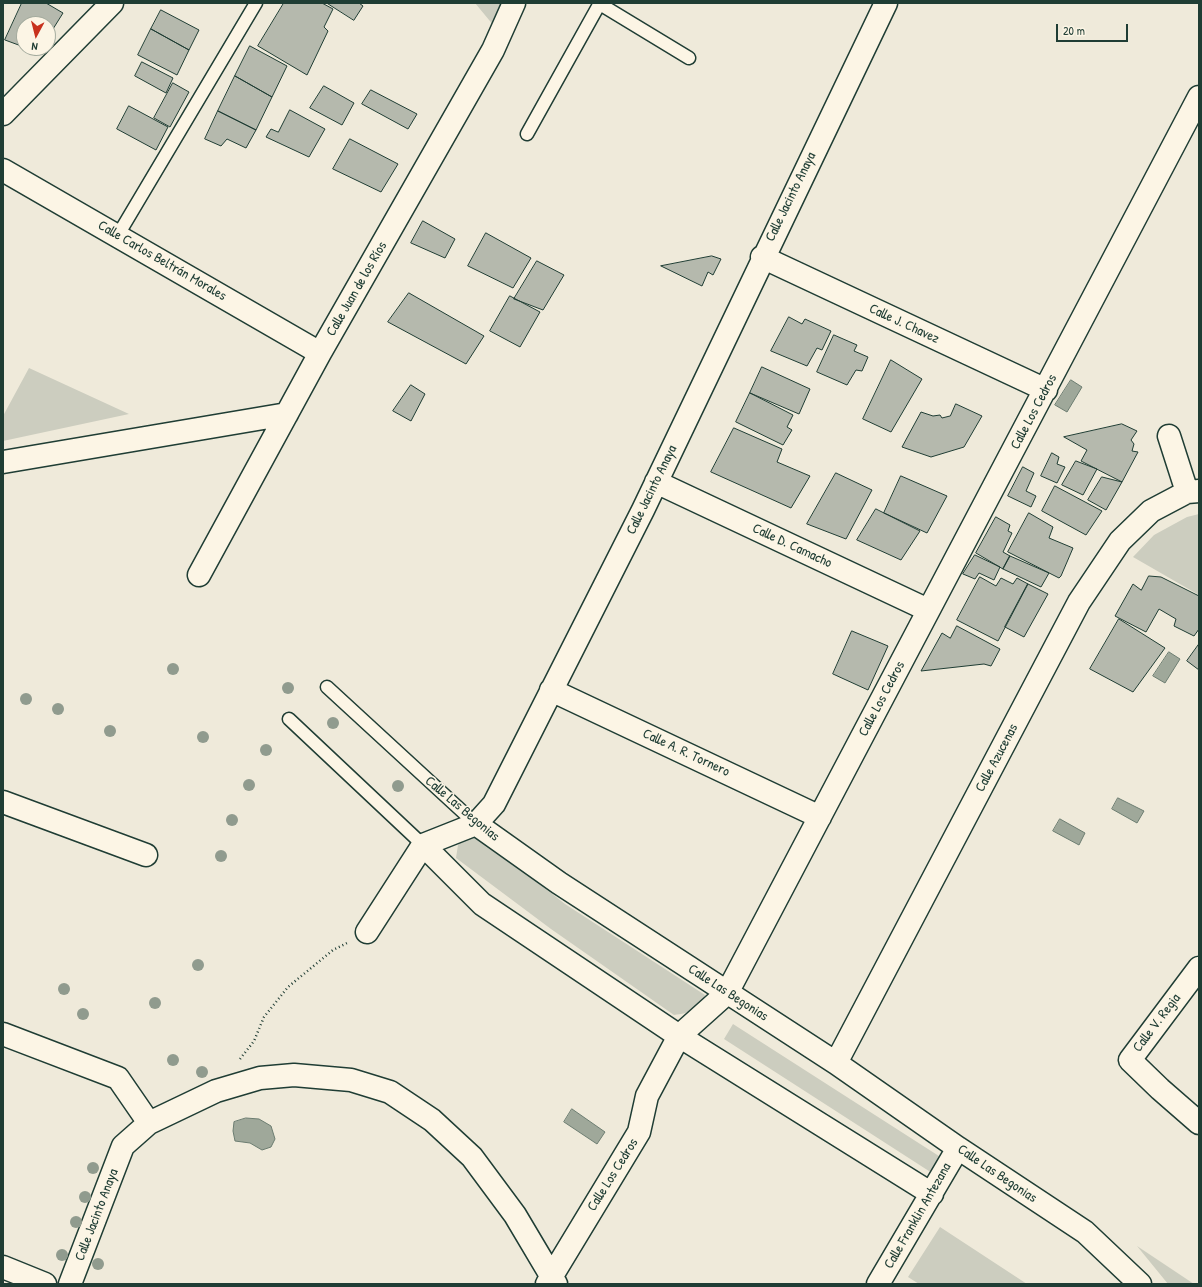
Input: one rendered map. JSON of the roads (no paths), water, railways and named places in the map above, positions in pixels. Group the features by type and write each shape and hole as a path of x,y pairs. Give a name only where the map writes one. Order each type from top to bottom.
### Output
{"street":[{"path":"3,114 112,3"},
{"name":"Calle Juan de los Ríos","path":"199,575 320,353 493,50 514,3"},
{"name":"Calle Jacinto Anaya","path":"423,845 476,824 494,804 656,482 762,257 886,3"},
{"name":"Calle Los Cedros","path":"551,1281 639,1132 646,1096 679,1036 727,993 1199,97"},
{"name":"Calle Carlos Beltrán Morales","path":"3,170 118,235 320,353"},
{"name":"Calle J. Chavez","path":"762,257 1046,390"},
{"path":"3,462 287,414"},
{"path":"1169,436 1193,491"},
{"name":"Calle D. Camacho","path":"656,482 928,610"},
{"name":"Calle Azucenas","path":"836,1063 1079,602 1120,540 1151,511 1193,491"},
{"name":"Calle A. R. Tornero","path":"551,690 820,817"},
{"path":"3,802 146,855"},
{"name":"Calle Las Begonias","path":"476,824 558,883 836,1063 958,1148 1085,1232 1140,1284"},
{"path":"366,932 423,845 482,904 679,1036 932,1194"},
{"name":"Calle V. Regia","path":"1199,968 1130,1060 1199,1123"},
{"path":"3,1034 118,1078 149,1123 216,1091 260,1078 294,1075 351,1080 390,1092 432,1120 472,1158 515,1215 551,1281"},
{"name":"Calle Jacinto Anaya","path":"70,1284 123,1146 149,1123"},
{"name":"Calle Franklin Antezana","path":"878,1284 958,1148"},
{"path":"3,1267 46,1284"}],"lane":[{"path":"118,235 256,3"},
{"path":"527,134 600,3 689,58"},
{"name":"Calle Las Begonias","path":"327,687 476,824"},
{"path":"289,720 423,845"}]}
